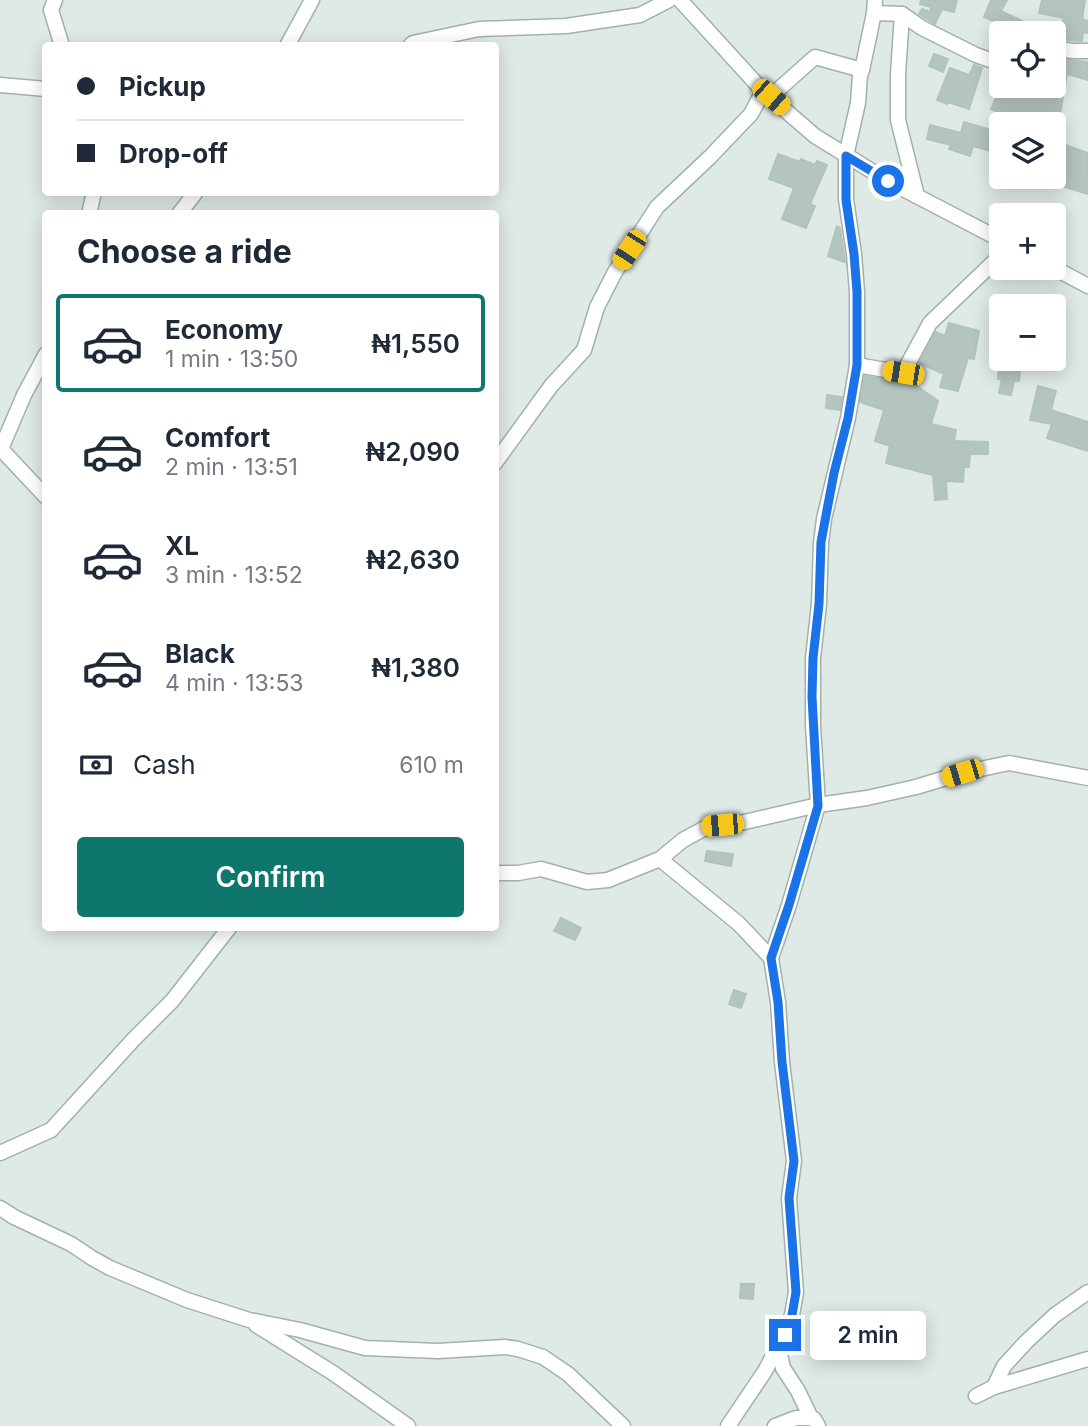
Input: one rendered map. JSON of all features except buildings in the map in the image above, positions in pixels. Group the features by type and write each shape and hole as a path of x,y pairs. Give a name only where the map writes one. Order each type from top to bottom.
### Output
{"street":[{"path":"55,0 51,10 61,42"},
{"path":"289,42 312,0"},
{"path":"418,42 479,29 566,26 640,15 669,0"},
{"path":"680,0 767,94 816,136 888,181 989,234"},
{"path":"814,1422 783,1368 780,1355 796,1292 789,1198 794,1161 771,958 818,806 812,697 821,542 857,365 857,292 846,200 846,156 875,7 902,14 922,28 989,60"},
{"path":"902,14 898,120 917,196"},
{"path":"1066,50 1088,51"},
{"path":"499,458 551,386 584,350 603,295 657,207 710,157 767,94 815,57 862,70"},
{"path":"0,85 42,89"},
{"path":"181,210 193,196"},
{"path":"857,365 903,373 930,323 989,266"},
{"path":"1066,274 1088,286"},
{"path":"42,361 0,449 42,492"},
{"path":"499,873 541,869 587,882 608,880 660,859 683,840 707,827 736,824 867,798 1009,763 1088,778"},
{"path":"660,859 739,924 771,958"},
{"path":"0,1153 51,1130 172,1001 227,931"},
{"path":"0,1208 71,1244 110,1268 164,1292 249,1320 300,1330 365,1348 438,1350 484,1347 518,1349 543,1357 568,1374 623,1426"},
{"path":"994,1387 1004,1366 1026,1342 1055,1315 1088,1292"},
{"path":"249,1320 333,1373 408,1426"},
{"path":"728,1426 765,1371 785,1335"},
{"path":"976,1396 994,1387 1088,1359"},
{"path":"775,1426 796,1418 814,1422"}],"route":[{"path":"785,1335 796,1292 789,1198 794,1161 771,958 818,806 812,697 821,542 857,365 857,292 846,200 846,156 888,181"}]}
